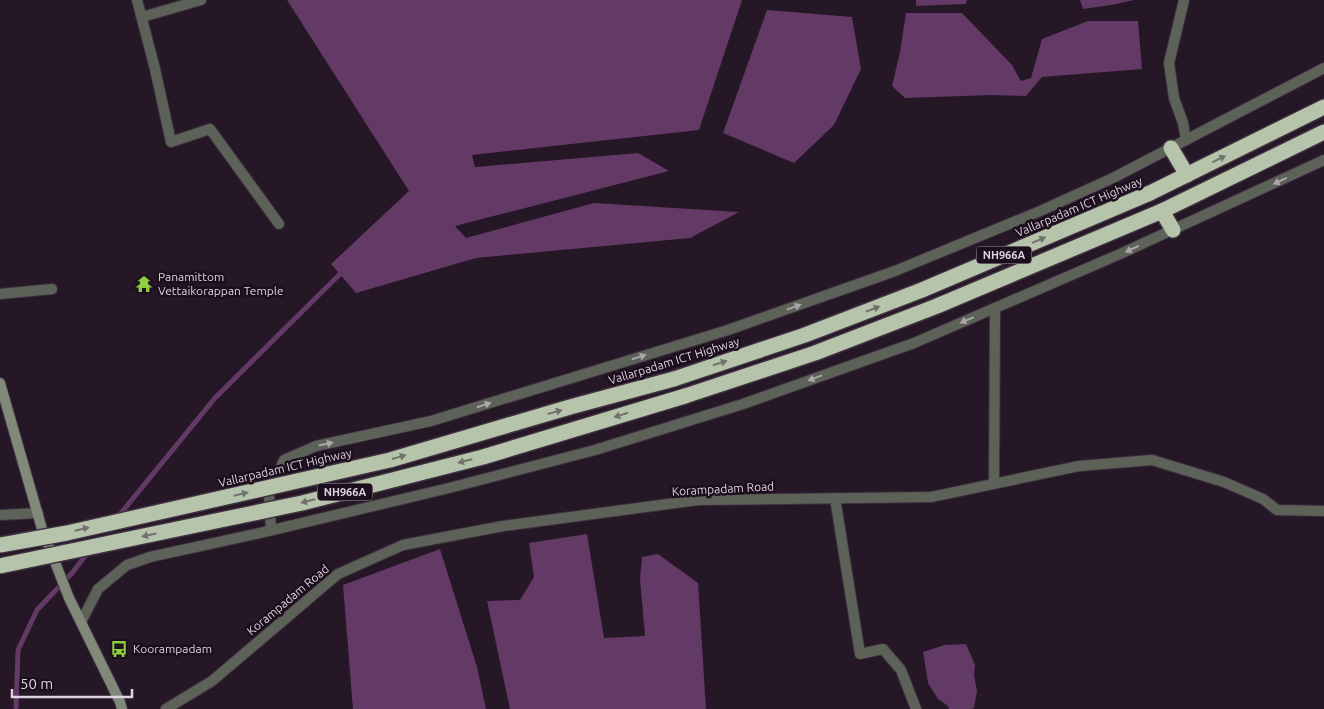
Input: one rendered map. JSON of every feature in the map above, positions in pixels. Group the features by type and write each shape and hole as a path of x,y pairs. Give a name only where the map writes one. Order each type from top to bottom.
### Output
{"highway":[{"name":"Vallarpadam ICT Highway","path":"0,545 67,533 390,460 674,379 805,335 922,290 1150,193 1324,107"},
{"name":"NH966A","path":"0,566 302,503 483,457 685,396 815,352 937,306 1162,211 1324,132"},
{"path":"1171,148 1187,175"},
{"path":"1162,211 1173,230"}],"main road":[{"path":"0,383 42,528 69,598 122,709"}],"street":[{"path":"137,0 171,142 210,129 279,224"},
{"path":"142,17 201,0"},
{"path":"1184,0 1169,63 1174,98 1183,123 1186,140"},
{"path":"271,530 269,494 284,460 316,446 431,421 728,330 895,271 1038,212 1113,178 1324,68"},
{"path":"80,622 98,589 127,565 150,557 449,488 595,450 752,401 914,343 1173,230 1324,160"},
{"path":"0,294 52,289"},
{"path":"994,484 995,308"},
{"name":"Korampadam Road","path":"166,709 212,681 338,574 403,545 503,526 698,500 931,497 1079,466 1152,460 1224,482 1263,499 1277,510 1324,511"},
{"path":"835,498 860,654 883,649 901,670 916,709"},
{"path":"0,515 38,513"}],"shaded area":[{"path":"287,0 742,0 699,130 472,155 475,167 638,153 669,171 455,226 466,238 594,203 739,212 690,238 476,258 356,293 331,264 409,191"},
{"path":"916,0 967,0 966,4 916,6"},
{"path":"1080,0 1134,0 1083,9"},
{"path":"767,10 852,17 861,69 834,125 794,163 723,133"},
{"path":"906,13 962,13 1012,65 1021,81 1031,78 1042,39 1088,21 1138,21 1142,69 1042,77 1026,96 991,95 905,98 892,86"},
{"path":"587,534 604,638 645,636 640,579 642,557 658,554 698,583 706,709 510,709 487,601 520,600 534,577 529,543"},
{"path":"440,549 477,667 486,709 353,709 343,585"},
{"path":"966,644 975,665 974,675 977,691 974,708 949,709 948,706 938,699 928,683 923,652 945,645"}],"waterway":[{"path":"117,518 215,398 344,270"},
{"path":"16,707 18,650 37,610 72,573 89,551"}],"place":[{"name":"Panamittom Vettaikorappan Temple","path":"144,284"},
{"name":"Koorampadam","path":"119,649"}]}
